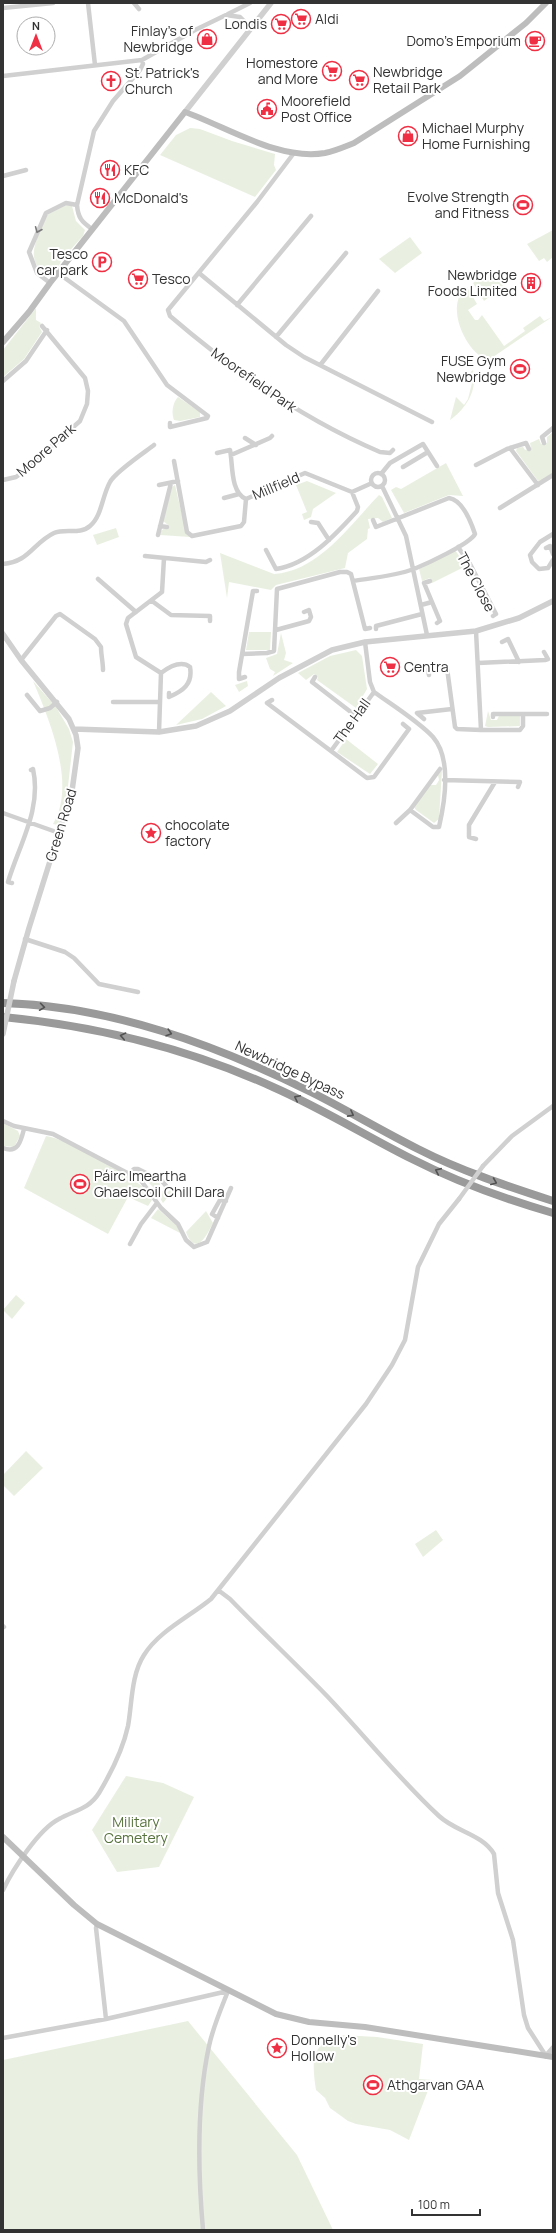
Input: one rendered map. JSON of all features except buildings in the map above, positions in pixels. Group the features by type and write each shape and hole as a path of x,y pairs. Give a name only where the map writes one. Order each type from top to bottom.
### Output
{"highway":[{"name":"Newbridge Bypass","path":"3,1003 85,1013 135,1022 186,1038 311,1092 418,1150 498,1184 553,1201"},
{"name":"Newbridge Bypass","path":"3,1017 48,1022 130,1037 213,1062 274,1087 414,1160 466,1183 553,1213"}],"main road":[{"path":"3,342 29,312 92,229 185,112 234,134 294,152 323,153 354,143 460,76 526,23 546,3"},
{"path":"3,1837 74,1905 97,1924 264,2009 294,2019 365,2027 553,2057"}],"street":[{"path":"3,8 52,3"},
{"path":"88,3 96,65"},
{"path":"134,3 139,9"},
{"path":"3,76 142,60 195,30 250,3"},
{"path":"185,112 271,3"},
{"path":"226,15 240,17 251,28"},
{"path":"92,229 82,222 78,216 77,205 94,131 113,101 140,70 143,64 142,60"},
{"name":"Moorefield Park","path":"294,152 168,310 170,316 220,358 320,424 380,452 390,453 393,450"},
{"path":"3,176 26,170"},
{"path":"50,283 37,273 29,252 46,213 66,203 77,205"},
{"path":"237,304 311,216"},
{"path":"276,337 346,253"},
{"path":"58,273 124,321 167,385 208,416 207,418 169,426"},
{"path":"199,273 276,337 304,357 321,364 432,422"},
{"path":"321,364 378,291"},
{"name":"Moore Park","path":"3,480 16,477 80,421 87,404 88,391 84,378 47,330 42,326"},
{"path":"3,381 26,361 47,330"},
{"path":"544,443 542,437 553,428"},
{"path":"231,455 256,445 272,436"},
{"path":"245,438 256,445"},
{"path":"476,465 510,448 526,443 528,449"},
{"path":"372,483 373,475 381,474 390,463 423,444 437,466"},
{"path":"3,564 18,562 55,533 81,531 89,528 97,516 110,482 154,445"},
{"path":"510,448 538,486"},
{"path":"174,461 187,532 192,536 241,526 244,522 246,499 239,494 233,476 230,450 216,454"},
{"path":"403,467 428,452"},
{"name":"Millfield","path":"246,499 305,473 352,492"},
{"path":"381,474 385,479 382,486"},
{"path":"500,508 538,486 553,475"},
{"path":"159,485 178,481"},
{"path":"158,535 171,482"},
{"path":"372,483 376,487 382,486"},
{"path":"266,550 275,568 278,569 319,549 358,509 352,492 372,483"},
{"path":"382,486 399,518 406,536 427,635"},
{"path":"224,498 239,494"},
{"name":"The Close","path":"353,581 413,569 458,547 473,538 475,534 463,508 455,499 449,498 376,527 373,520"},
{"path":"311,522 318,523 329,540"},
{"path":"160,526 167,527"},
{"path":"553,534 537,545 530,555 532,562 539,569 548,568 553,560"},
{"path":"546,548 550,546 553,554"},
{"name":"The Close","path":"458,547 470,564 496,614 493,616"},
{"path":"145,556 206,562 210,560"},
{"path":"161,673 136,657 126,624 128,618 152,602 162,592 164,558"},
{"path":"242,654 272,653 274,651 277,589 340,572 348,572 351,574 365,629 370,628"},
{"path":"101,579 136,612"},
{"path":"430,581 424,583 440,621 437,623"},
{"path":"245,678 239,679 242,654 253,591 257,592"},
{"path":"152,602 168,614 210,616 210,621"},
{"path":"421,605 432,602"},
{"path":"74,730 159,732 196,726 230,711 279,678 332,650 365,642 476,631 520,618 553,602"},
{"path":"276,630 309,621 311,617 309,610 304,612"},
{"path":"21,660 59,614 64,616 95,639 101,647 100,655 103,662 103,670"},
{"path":"376,629 376,626 422,614"},
{"path":"476,631 481,730"},
{"name":"Green Road","path":"3,634 21,660 57,702 74,730 78,748 74,781 25,940 3,1034"},
{"path":"502,642 508,639 519,662"},
{"path":"365,642 370,682 374,692 432,736 442,753 444,780 439,827 433,827 410,810"},
{"path":"478,663 519,662 548,659 544,652"},
{"path":"161,673 177,665 185,664 190,667 188,685 186,689 169,697 169,693"},
{"path":"429,675 428,670 448,669 452,709 455,727 457,729 520,730 523,726 523,714"},
{"path":"159,732 161,673"},
{"path":"315,677 312,682 356,716"},
{"name":"The Hall","path":"331,751 374,692"},
{"path":"27,695 40,711 50,708 57,702"},
{"path":"272,700 267,703 331,751 360,775 371,778 409,729 403,724"},
{"path":"113,702 159,702"},
{"path":"424,719 417,713 452,709"},
{"path":"493,717 493,714 547,714"},
{"path":"396,823 410,810 434,781 440,769"},
{"path":"9,882 14,862 30,823 35,797 35,777 33,770 31,770"},
{"path":"444,780 520,782 518,787"},
{"path":"476,839 469,837 469,825 494,782"},
{"path":"3,813 59,833"},
{"path":"25,940 66,952 74,958 99,984 138,992"},
{"path":"95,989 99,984"},
{"path":"3,1890 24,1857 49,1826 59,1819 80,1811 95,1798 124,1742 137,1671 143,1657 162,1636 192,1615 218,1590 366,1404 392,1365 405,1340 418,1267 439,1224 484,1166 512,1136 553,1106"},
{"path":"3,1121 24,1129 53,1134 142,1182 157,1203 178,1224 186,1240 194,1246 207,1242 231,1188"},
{"path":"3,1148 11,1151 15,1149 20,1142 24,1129"},
{"path":"129,1174 134,1169 138,1169 162,1180 167,1187"},
{"path":"218,1218 212,1214 212,1211 221,1200 226,1201"},
{"path":"130,1244 141,1224 157,1203"},
{"path":"218,1590 230,1599 327,1697 381,1757 441,1818 484,1842 491,1849 494,1854 500,1904 513,1940 524,2015 528,2028 546,2056 553,2048"},
{"path":"97,1924 106,2019"},
{"path":"3,2038 106,2019 228,1991"},
{"path":"203,2230 200,2200 201,2135 205,2077 211,2041 228,1991"}],"green space":[{"path":"190,128 200,129 232,141 275,154 274,165 276,170 255,197 160,155 176,135"},
{"path":"67,205 72,206 76,221 85,230 83,236 64,257 62,257 60,264 48,277 40,270 36,263 34,248 47,215"},
{"path":"553,230 553,257 547,262 544,258 539,261 527,244"},
{"path":"410,237 422,253 395,273 379,259"},
{"path":"491,269 503,286 484,301 473,283"},
{"path":"467,287 477,304 468,310 475,320 478,320 482,315 504,346 525,331 523,328 540,316 544,321 552,317 490,359 482,357 468,342 458,319 457,307 460,296"},
{"path":"36,308 36,320 41,323 39,326 42,332 24,359 3,377 3,350"},
{"path":"473,370 474,385 472,392 466,405 450,420 456,397 464,405 468,399 472,383 467,375"},
{"path":"178,397 200,412 200,417 180,421 174,420 173,408"},
{"path":"553,432 553,472 543,480 538,481 516,451 517,448 523,447 525,450 531,448 530,443 539,439 541,444 547,443 547,437"},
{"path":"446,463 463,496 449,495 404,513 391,490 396,487 401,489"},
{"path":"307,481 336,493 313,509 311,517 304,520 302,514 307,512 296,485"},
{"path":"175,485 186,532 190,537 160,535 161,531 168,525 163,521 172,487"},
{"path":"379,495 382,497 392,518 383,522 378,518 368,519 370,528 368,529 367,539 348,553 345,568 276,585 271,590 229,582 227,598 220,553 274,574 290,571 305,565 332,545"},
{"path":"116,528 119,537 97,545 93,535"},
{"path":"455,550 466,566 432,583 430,578 422,581 419,569"},
{"path":"249,632 271,632 270,650 246,650"},
{"path":"281,633 286,653 284,660 293,663 273,676 275,672 270,669 266,658 277,654"},
{"path":"356,650 362,656 367,689 356,708 317,680 318,677 314,674 306,680 298,673 330,656"},
{"path":"33,681 56,707 69,729 73,742 67,795 58,825 53,824 60,808 62,791 58,752 53,733"},
{"path":"247,681 248,686 239,692 235,685"},
{"path":"211,692 226,706 202,719 176,725"},
{"path":"488,711 491,720 497,720 499,716 520,716 520,726 485,726"},
{"path":"346,739 378,764 370,774 337,752"},
{"path":"442,770 439,819 434,823 414,807 430,785 436,785 439,780 438,775"},
{"path":"3,1123 18,1131 20,1136 14,1147 3,1146"},
{"name":"Páirc Imeartha Ghaelscoil Chill Dara","path":"46,1136 81,1149 121,1171 141,1186 152,1200 148,1206 128,1197 108,1234 24,1188"},
{"path":"138,1172 159,1181 162,1191 168,1192 172,1188 175,1189 163,1203 153,1187"},
{"path":"158,1209 177,1226 180,1233 151,1218"},
{"path":"206,1211 213,1223 201,1242 197,1244 193,1243 189,1239 186,1232"},
{"path":"16,1295 25,1303 12,1319 3,1310"},
{"path":"26,1451 43,1468 14,1496 3,1485 3,1475"},
{"path":"436,1530 443,1540 423,1557 415,1544"},
{"name":"Military Cemetery","path":"126,1776 163,1783 194,1797 159,1867 117,1872 92,1830"},
{"path":"188,2021 297,2155 333,2230 3,2230 3,2060"},
{"name":"Athgarvan GAA","path":"341,2035 377,2037 423,2044 419,2079 432,2080 409,2140 390,2130 356,2124 348,2121 330,2108 325,2098 316,2090 314,2071 315,2055 323,2043 331,2038"}],"place":[{"name":"Aldi","path":"301,19"},
{"name":"Londis","path":"281,24"},
{"name":"Finlay's of Newbridge","path":"207,39"},
{"name":"Domo’s Emporium","path":"535,41"},
{"name":"Homestore and More","path":"332,71"},
{"name":"Newbridge Retail Park","path":"359,80"},
{"name":"St. Patrick's Church","path":"111,81"},
{"name":"Moorefield Post Office","path":"267,109"},
{"name":"Michael Murphy Home Furnishing","path":"408,136"},
{"name":"KFC","path":"110,170"},
{"name":"McDonald's","path":"100,198"},
{"name":"Evolve Strength and Fitness","path":"523,205"},
{"name":"Tesco car park","path":"102,262"},
{"name":"Tesco","path":"138,279"},
{"name":"Newbridge Foods Limited","path":"531,283"},
{"name":"FUSE Gym Newbridge","path":"520,369"},
{"name":"Centra","path":"390,667"},
{"name":"chocolate factory","path":"151,833"},
{"name":"Páirc Imeartha Ghaelscoil Chill Dara","path":"80,1184"},
{"name":"Donnelly's Hollow","path":"277,2048"},
{"name":"Athgarvan GAA","path":"373,2085"}]}
